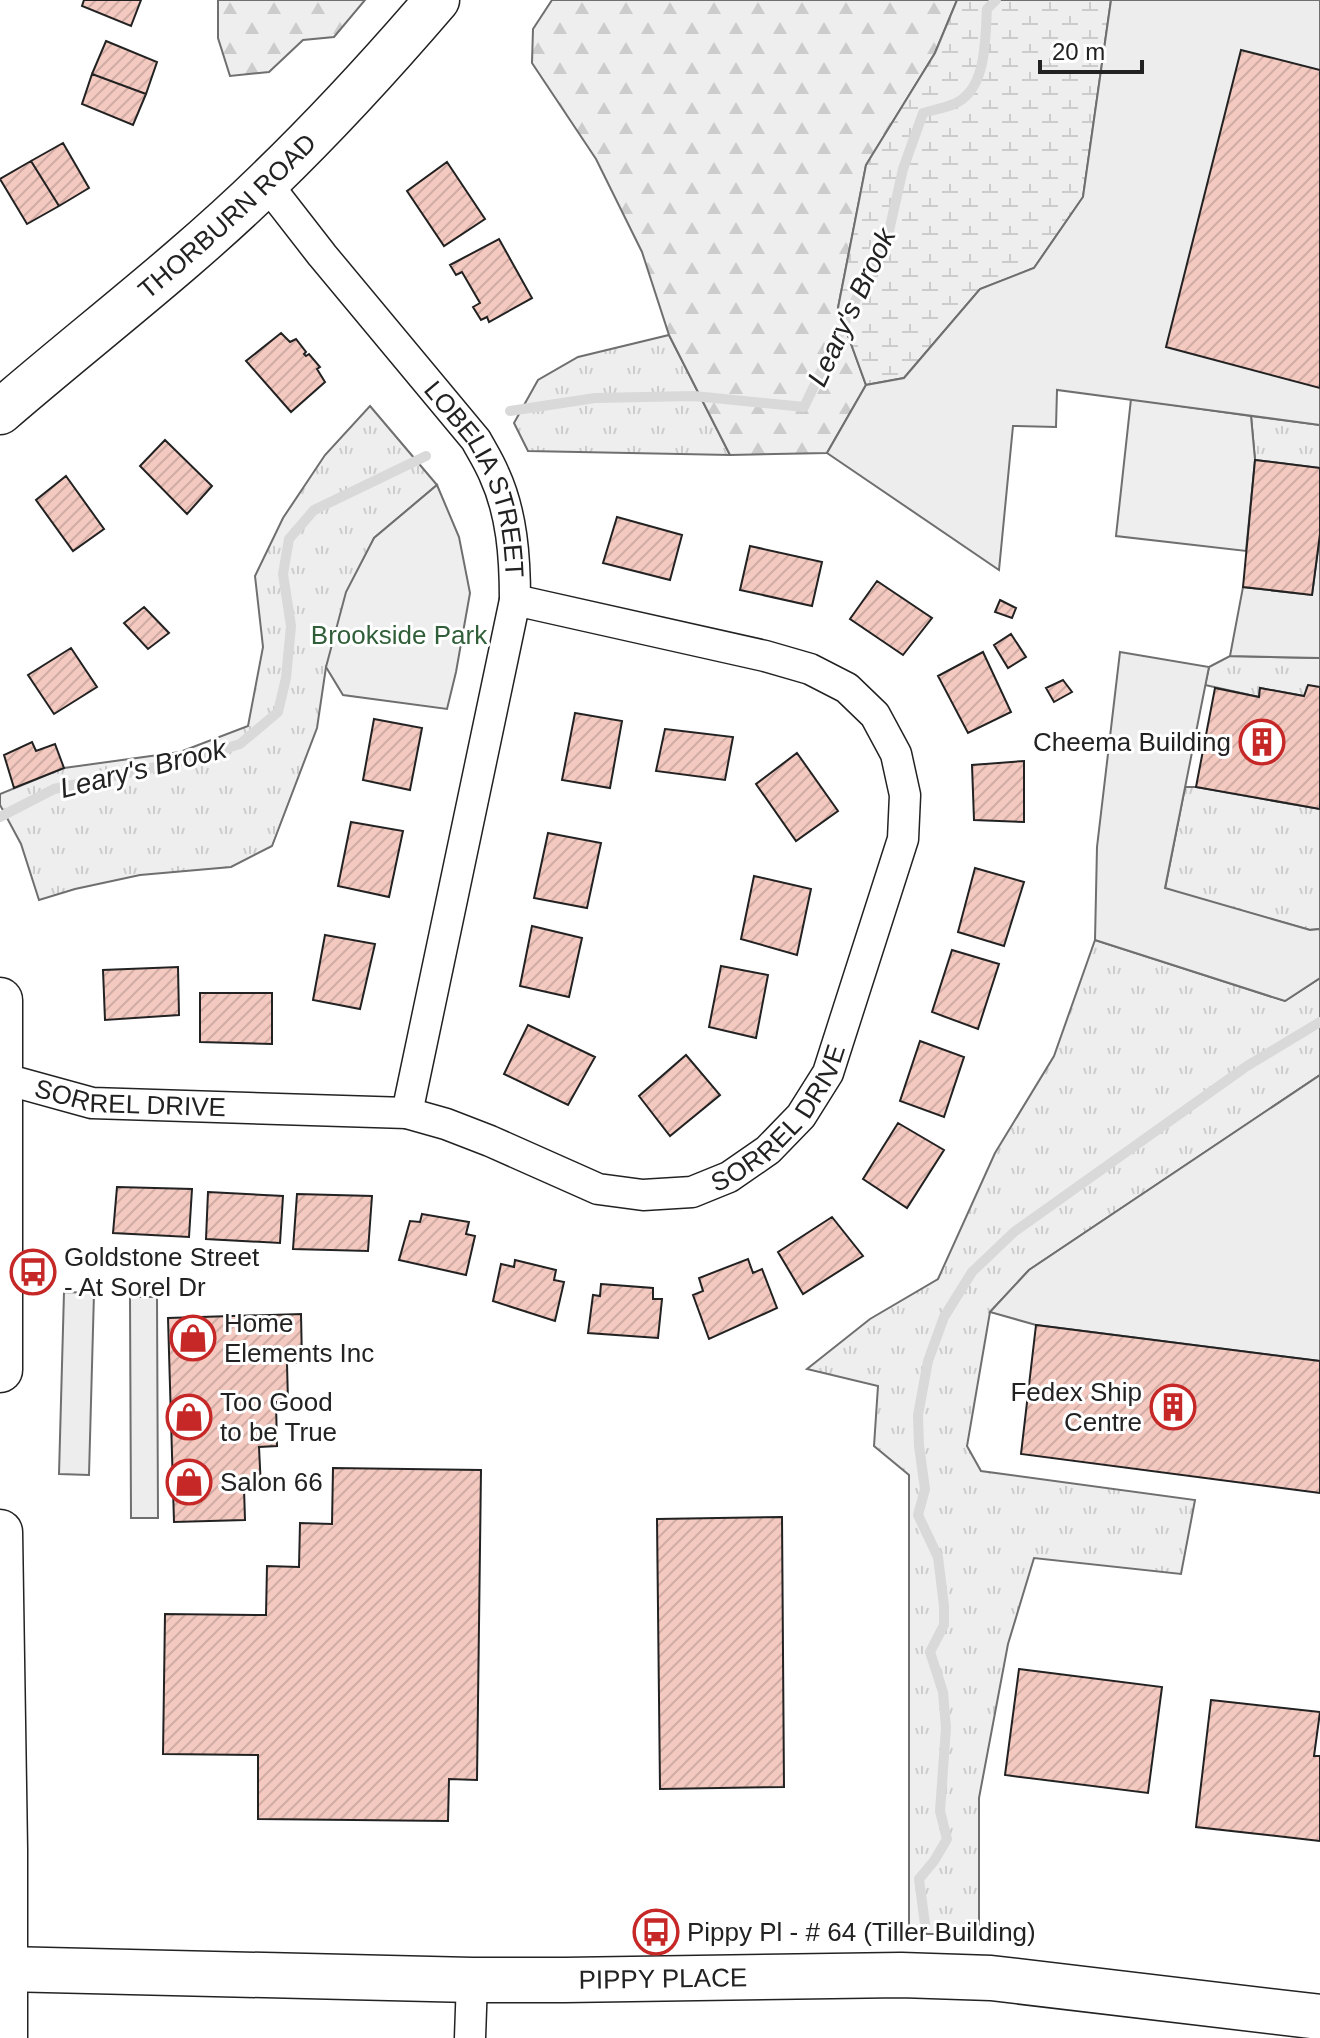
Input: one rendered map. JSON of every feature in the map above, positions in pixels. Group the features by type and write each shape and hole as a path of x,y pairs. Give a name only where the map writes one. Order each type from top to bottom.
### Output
{"main road":[{"name":"THORBURN ROAD","path":"0,412 149,288 266,183 384,61 437,0"},
{"path":"0,1000 0,1370"},
{"path":"0,1532 5,2038"},
{"name":"PIPPY PLACE","path":"5,1969 472,1980 857,1975 991,1978 1320,2017"}],"street":[{"name":"LOBELIA STREET","path":"266,183 476,440 495,474 507,514 515,558 515,600 407,1113"},
{"name":"SORREL DRIVE","path":"1,1078 92,1103 407,1113 490,1141 598,1189 643,1195 692,1192 729,1177 768,1150 801,1116 828,1073 903,839 905,795 896,754 875,715 847,688 810,669 765,656 515,600"},
{"path":"470,2038 472,1980"}],"green space":[{"path":"218,0 365,0 334,37 303,40 269,72 230,76 218,38"},
{"path":"552,0 957,0 935,53 866,165 838,308 866,385 827,453 730,455 669,335 642,252 596,159 532,63 533,29"},
{"path":"957,0 1111,0 1083,197 1034,268 980,289 904,378 866,385 838,308 866,165 935,53"},
{"path":"669,335 730,455 528,451 514,423 538,380 578,357"},
{"path":"1131,399 1251,416 1255,460 1246,551 1116,536"},
{"path":"370,406 437,485 374,538 326,667 317,728 272,846 231,867 140,875 39,900 21,844 0,805 0,794 64,768 180,752 248,726 263,647 255,576 283,518 325,455"},
{"path":"1251,416 1320,425 1320,468 1255,460"},
{"name":"Brookside Park","path":"437,485 459,537 470,593 447,709 343,695 326,667 346,592 374,538"},
{"path":"1230,656 1320,658 1320,687 1304,696 1260,688 1259,697 1205,685 1209,667"},
{"path":"1185,787 1320,809 1320,929 1310,930 1165,889"},
{"path":"1095,940 1285,1001 1320,978 1320,1075 1029,1270 990,1312 967,1446 981,1471 1195,1500 1181,1574 1034,1558 1008,1644 979,1798 979,1934 909,1934 909,1475 874,1446 878,1386 807,1369 870,1319 938,1279 995,1153 1054,1056"}],"shaded area":[{"path":"1111,0 1320,0 1320,425 1057,390 1056,427 1013,426 999,570 827,453 866,385 904,378 980,289 1034,268 1083,197"},
{"path":"1320,534 1320,658 1230,656 1243,587 1312,595"},
{"path":"1120,652 1209,667 1165,888 1310,930 1320,929 1320,978 1285,1001 1095,940 1097,847"},
{"path":"1320,1075 1320,1361 1036,1325 990,1312 1029,1270"},
{"path":"64,1292 94,1293 89,1475 59,1474"},
{"path":"130,1297 157,1297 158,1518 131,1518"}],"building":[{"path":"84,0 141,0 131,26 82,6"},
{"path":"106,41 157,62 146,94 92,74"},
{"path":"1241,50 1320,70 1320,388 1166,347"},
{"path":"92,74 146,94 133,125 82,104"},
{"path":"63,143 89,188 59,206 31,161"},
{"path":"31,161 59,206 27,224 0,179"},
{"path":"447,162 485,219 444,246 407,191"},
{"path":"499,239 532,298 489,322 487,317 481,320 473,307 480,303 462,272 456,275 450,265"},
{"path":"281,333 290,342 296,339 306,352 304,354 309,354 320,367 317,369 325,382 291,412 246,361"},
{"path":"165,440 212,486 187,514 140,466"},
{"path":"1255,460 1320,468 1320,534 1312,595 1243,587"},
{"path":"66,476 104,529 73,551 36,500"},
{"path":"617,517 682,535 670,580 603,563"},
{"path":"750,546 822,562 812,606 740,590"},
{"path":"877,581 932,618 903,655 850,619"},
{"path":"1000,600 1016,608 1012,618 995,612"},
{"path":"144,607 169,633 148,649 124,623"},
{"path":"1011,634 1026,657 1008,668 994,645"},
{"path":"71,648 97,687 54,714 28,675"},
{"path":"983,652 1011,712 968,733 938,676"},
{"path":"1063,680 1072,692 1054,702 1046,688"},
{"name":"Cheema Building","path":"1308,685 1320,687 1320,809 1196,787 1215,688 1259,697 1260,688 1304,696"},
{"path":"575,713 622,721 610,788 562,780"},
{"path":"374,719 422,728 410,790 363,780"},
{"path":"665,729 733,737 725,780 656,771"},
{"path":"32,742 36,751 55,744 64,768 14,788 4,755"},
{"path":"797,753 838,811 796,841 756,784"},
{"path":"1024,761 1024,822 974,820 972,765"},
{"path":"351,822 403,831 389,897 338,886"},
{"path":"548,833 601,843 587,908 534,898"},
{"path":"975,868 1024,882 1004,946 958,932"},
{"path":"754,876 811,889 797,955 741,939"},
{"path":"532,926 582,938 569,997 520,986"},
{"path":"325,935 375,944 360,1009 313,1000"},
{"path":"952,950 999,964 978,1029 932,1012"},
{"path":"721,966 768,975 756,1038 709,1027"},
{"path":"178,967 179,1015 105,1020 103,970"},
{"path":"200,993 272,993 272,1044 200,1042"},
{"path":"528,1025 595,1057 568,1105 504,1074"},
{"path":"920,1041 964,1057 944,1117 900,1101"},
{"path":"686,1055 720,1095 670,1136 639,1096"},
{"path":"898,1123 944,1150 907,1208 863,1179"},
{"path":"117,1187 192,1189 189,1237 113,1233"},
{"path":"208,1192 283,1196 280,1243 206,1239"},
{"path":"297,1194 372,1196 368,1251 293,1249"},
{"path":"422,1214 469,1222 466,1234 475,1236 466,1275 399,1260 410,1221 420,1222"},
{"path":"832,1217 863,1256 803,1294 778,1252"},
{"path":"748,1259 753,1273 762,1269 777,1308 709,1339 693,1295 703,1291 699,1278"},
{"path":"515,1260 556,1270 554,1280 564,1282 555,1321 493,1301 501,1264 514,1267"},
{"path":"601,1284 653,1288 653,1299 662,1299 658,1338 588,1333 593,1295 600,1296"},
{"path":"301,1314 302,1362 287,1363 288,1402 276,1402 277,1446 259,1447 261,1488 244,1488 245,1520 174,1522 168,1318"},
{"name":"Fedex Ship Centre","path":"1036,1325 1320,1361 1320,1493 1021,1454"},
{"path":"333,1468 481,1470 477,1780 449,1779 448,1821 258,1819 258,1755 163,1754 165,1614 266,1615 267,1566 299,1567 300,1523 332,1524"},
{"path":"782,1517 784,1787 660,1789 657,1519"},
{"path":"1019,1669 1162,1687 1148,1793 1005,1775"},
{"path":"1211,1700 1320,1712 1314,1756 1320,1756 1320,1841 1196,1827"}],"waterway":[{"name":"Leary's Brook","path":"510,411 595,398 694,396 804,407 889,231 903,169 923,113 954,104 973,88 982,63 987,9 996,0"},
{"name":"Leary's Brook","path":"0,817 54,789 192,759 240,744 278,712 286,678 291,626 283,574 289,539 314,510 426,456"},
{"path":"925,1924 919,1879 947,1839 940,1811 946,1728 943,1692 930,1652 944,1625 944,1606 938,1557 918,1515 925,1489 918,1415 928,1361 944,1317 972,1272 1014,1232 1247,1066 1320,1022"}],"place":[{"name":"Cheema Building","path":"1262,742"},
{"name":"Goldstone Street - At Sorel Dr","path":"33,1272"},
{"name":"Home Elements Inc","path":"193,1338"},
{"name":"Fedex Ship Centre","path":"1173,1407"},
{"name":"Too Good to be True","path":"189,1417"},
{"name":"Salon 66","path":"189,1482"},
{"name":"Pippy Pl - # 64 (Tiller Building)","path":"656,1932"}]}
